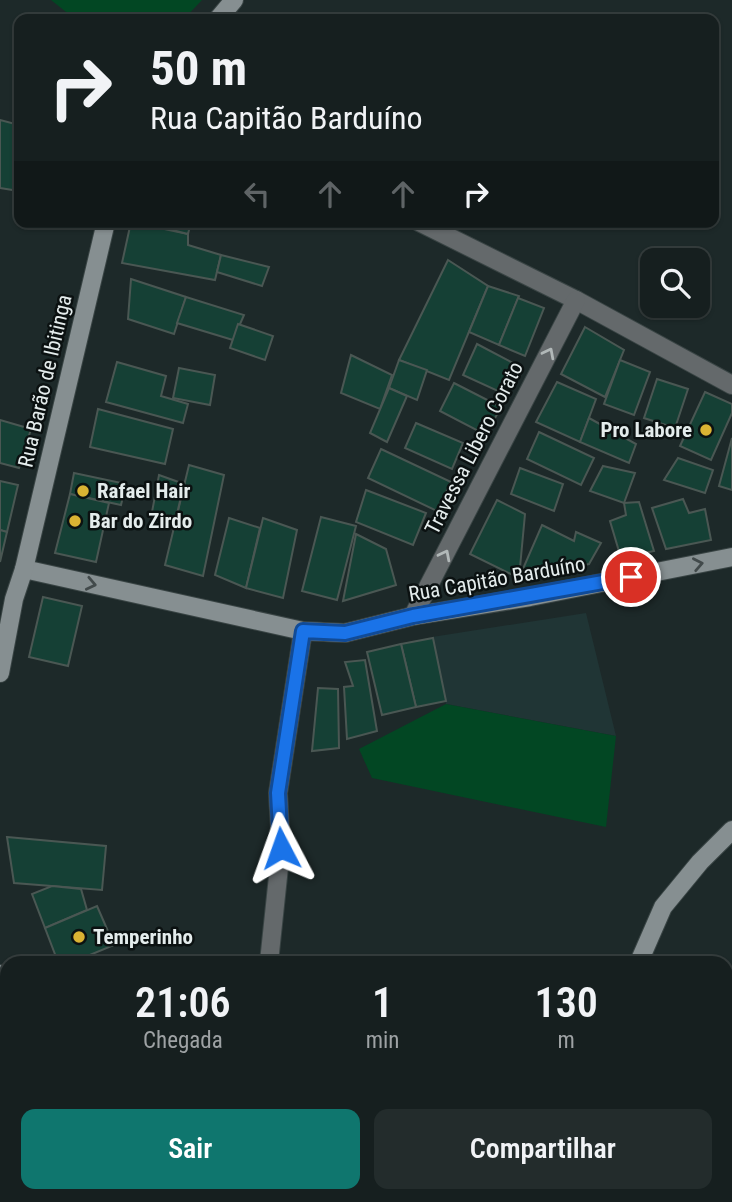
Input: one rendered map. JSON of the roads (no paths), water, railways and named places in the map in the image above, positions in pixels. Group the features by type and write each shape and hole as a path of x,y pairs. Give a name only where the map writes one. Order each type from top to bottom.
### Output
{"street":[{"path":"222,14 234,0"},
{"name":"Rua Barão de Ibitinga","path":"0,673 7,597 24,569 105,228"},
{"path":"431,228 576,300 732,385"},
{"name":"Travessa Libero Corato","path":"413,616 576,300"},
{"name":"Rua Capitão Barduíno","path":"24,569 303,631 345,633 413,616 530,597 732,557"},
{"path":"270,956 281,848 278,793 303,631"},
{"path":"642,956 663,907 700,862 732,830"}],"place":[{"name":"Pro Labore","path":"706,430"},
{"name":"Rafael Hair","path":"83,491"},
{"name":"Bar do Zirdo","path":"75,521"},
{"name":"Temperinho","path":"79,937"}]}
